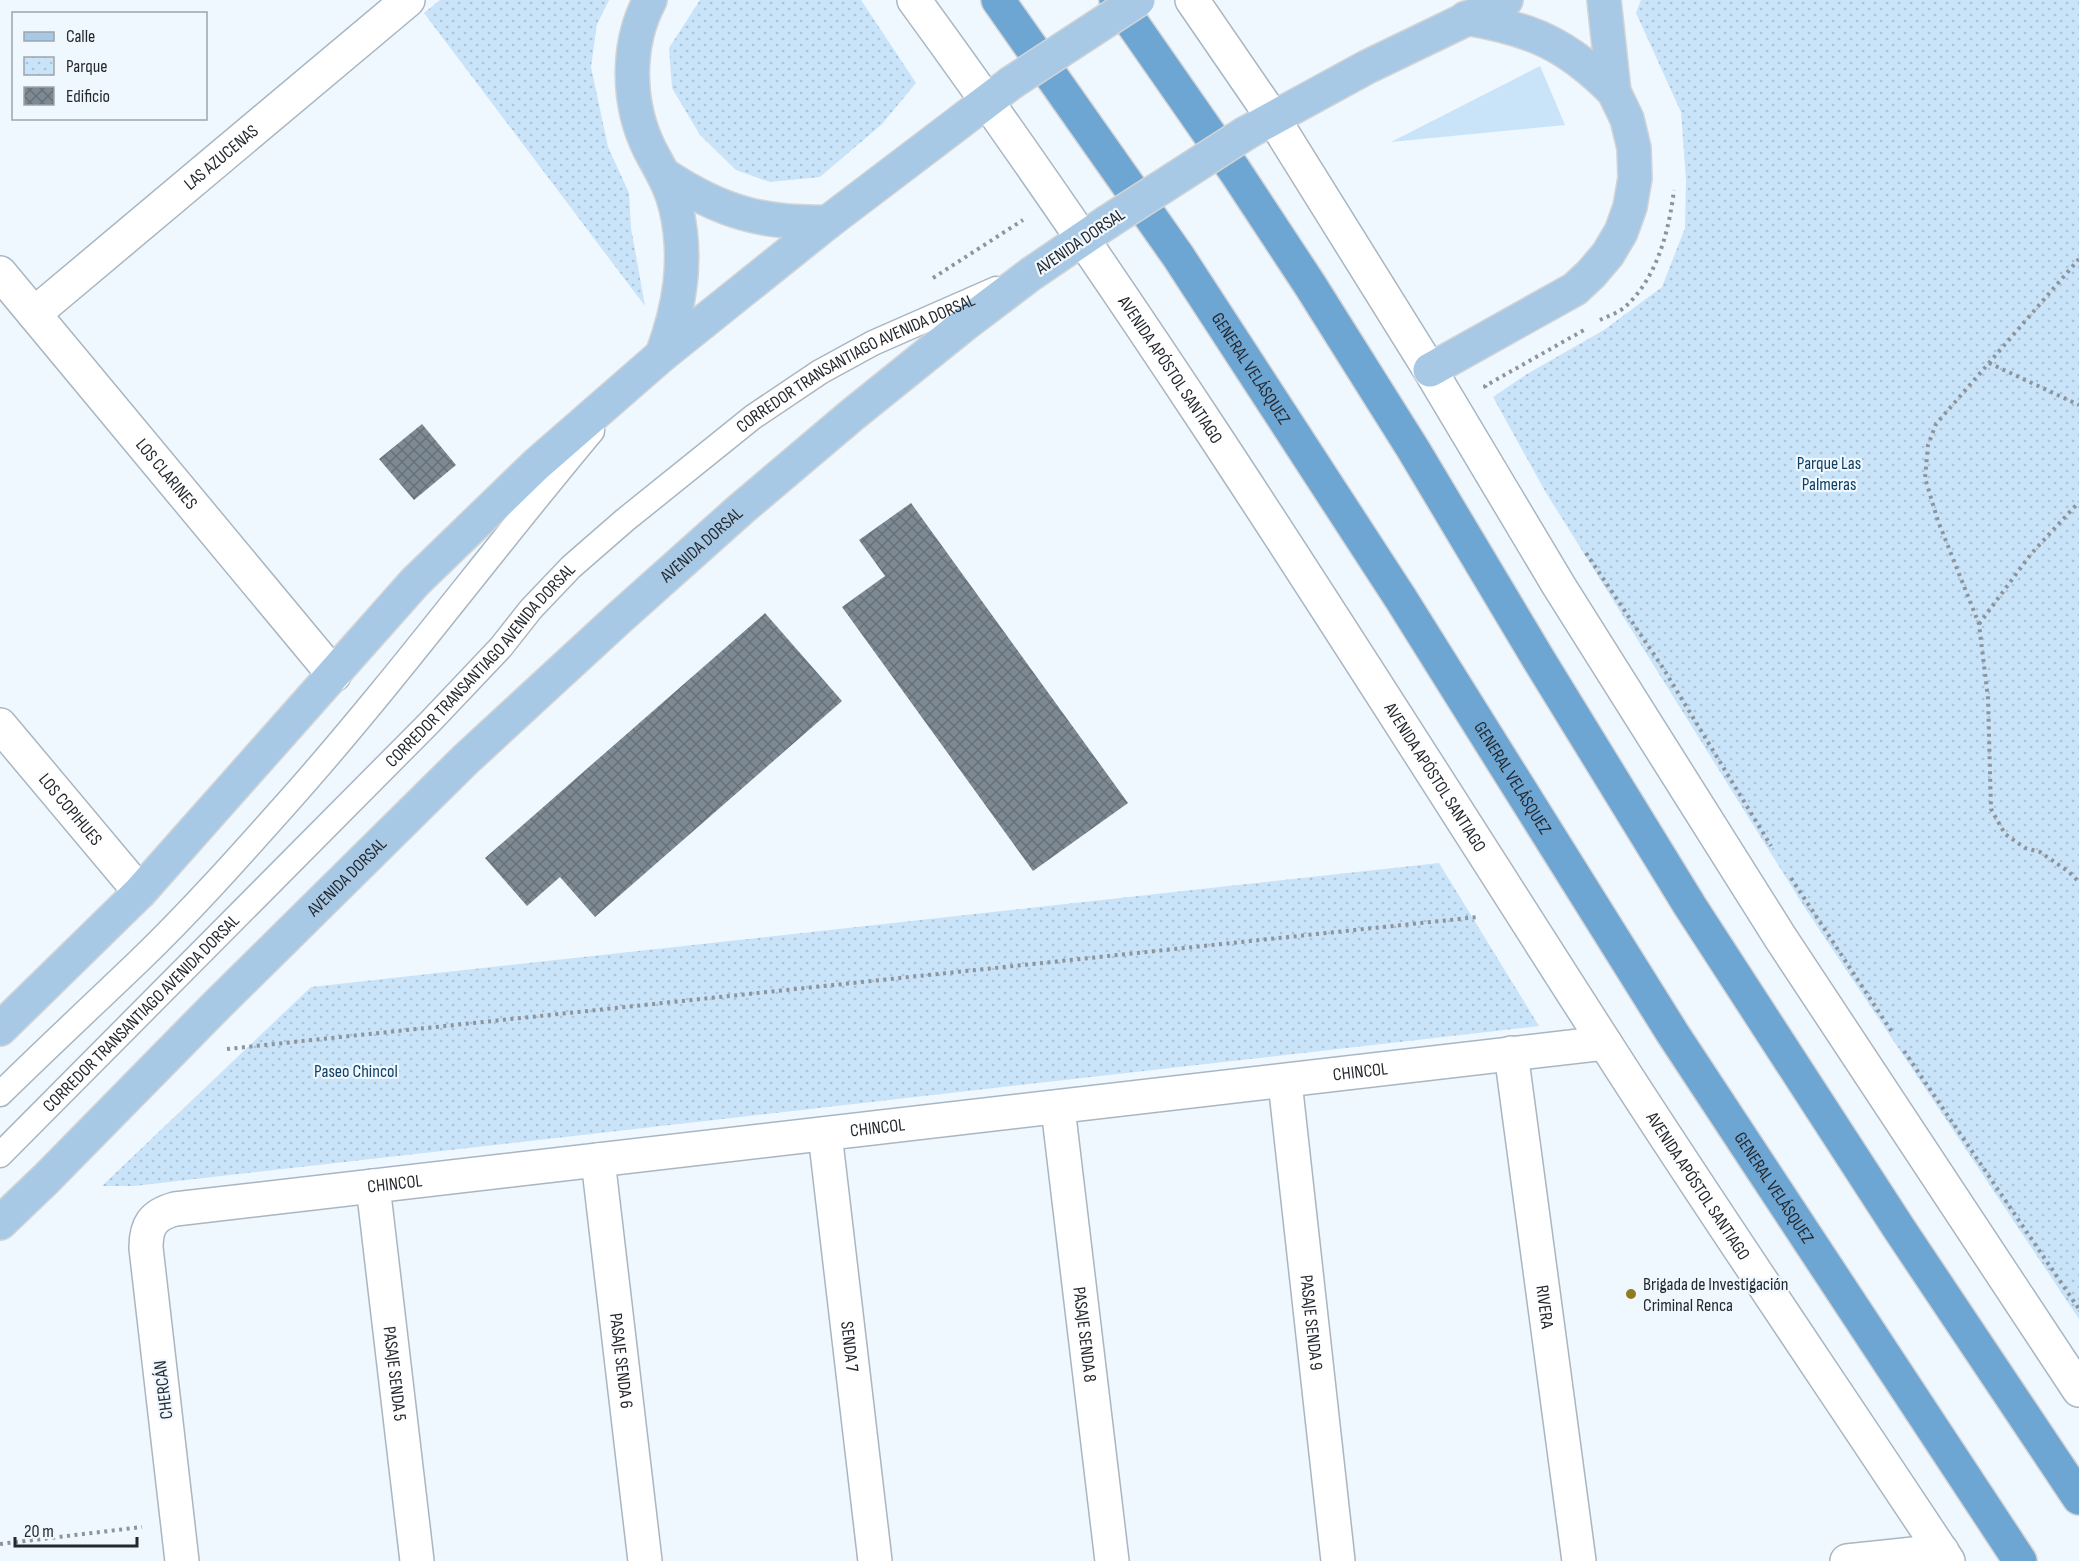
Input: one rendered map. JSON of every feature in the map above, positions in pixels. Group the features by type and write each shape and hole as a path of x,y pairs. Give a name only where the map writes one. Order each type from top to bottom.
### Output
{"highway":[{"name":"GENERAL VELÁSQUEZ","path":"998,0 1178,256 1401,599 1673,1034 2020,1561"},
{"path":"1116,0 1235,171 1310,285 1413,449 1690,906 1900,1230 2079,1498"}],"main road":[{"path":"650,0 638,33 633,60 633,88 638,119 650,149 666,176 676,207 682,238 679,299 662,355"},
{"path":"0,1029 140,892 415,582 537,464 662,355 828,222 999,91 1138,0"},
{"name":"AVENIDA DORSAL","path":"0,1223 465,760 741,509 852,415 1031,274 1259,126 1367,67 1506,0"},
{"path":"1430,370 1575,289 1608,254 1621,232 1630,207 1635,178 1634,148 1627,119 1614,92 1604,0"},
{"path":"1466,18 1504,24 1556,44 1583,63 1614,92"},
{"path":"666,176 714,204 739,213 768,220 798,223 828,222"}],"street":[{"name":"LAS AZUCENAS","path":"34,314 408,0"},
{"name":"AVENIDA APÓSTOL SANTIAGO","path":"914,0 999,91 1095,231 1331,615 1605,1043 1945,1556"},
{"path":"1192,0 1259,126 1430,370 1559,586 1773,927 2079,1390"},
{"name":"LOS CLARINES","path":"0,273 334,675"},
{"name":"LOS COPIHUES","path":"0,725 140,892"},
{"name":"CHINCOL","path":"153,1221 162,1212 175,1209 1285,1082 1605,1043"},
{"name":"RIVERA","path":"1511,1053 1580,1561"},
{"name":"PASAJE SENDA 9","path":"1285,1082 1338,1561"},
{"name":"PASAJE SENDA 8","path":"1058,1108 1112,1561"},
{"name":"SENDA 7","path":"825,1134 875,1561"},
{"name":"PASAJE SENDA 6","path":"598,1160 645,1561"},
{"name":"PASAJE SENDA 5","path":"373,1186 417,1561"},
{"name":"CHERCÁN","path":"153,1221 146,1233 146,1248 182,1561"},
{"path":"1847,1561 1945,1556"}],"lane":[{"name":"CORREDOR TRANSANTIAGO AVENIDA DORSAL","path":"0,1155 429,723 501,647 531,609 571,567 625,520 753,417 820,372 873,343 1031,274"},
{"name":"CORREDOR TRANSANTIAGO AVENIDA DORSAL","path":"0,1094 140,961 216,883 281,810 344,737 523,514 636,379"}],"path":[{"path":"1596,322 1624,308 1649,274 1664,242 1670,221 1674,187"},
{"path":"2079,259 1936,424 1928,445 1925,478 1938,521 1979,624 1988,698 1991,809 2005,834 2025,848 2040,852 2069,872 2079,882"},
{"path":"1491,396 1485,386 1589,327"},
{"path":"1989,363 2079,405"},
{"path":"1979,624 2031,554 2079,502"},
{"path":"1585,551 1663,668 1774,851"},
{"path":"1786,871 1895,1037"},
{"path":"226,1049 1521,912"},
{"path":"1901,1047 2079,1309"},
{"path":"0,1544 178,1523"}],"green space":[{"path":"440,0 609,0 597,24 591,67 608,147 629,193 631,228 645,306 424,13"},
{"path":"700,0 861,0 916,83 882,124 820,177 770,182 736,170 700,135 672,88 669,48"},
{"name":"Parque Las Palmeras","path":"1641,0 2079,0 2079,1319 1805,908 1545,491 1493,397 1527,374 1604,330 1662,287 1685,228 1686,180 1681,112 1636,13"},
{"path":"1540,66 1565,125 1391,142"},
{"name":"Paseo Chincol","path":"1439,863 1539,1026 134,1186 102,1186 311,987"}],"building":[{"path":"422,424 456,465 414,500 379,459"},
{"path":"911,503 1128,803 1033,871 842,607 885,576 859,540"},
{"path":"765,613 842,701 595,917 560,877 527,906 485,858"}],"place":[{"name":"Brigada de Investigación Criminal Renca","path":"1631,1294"}]}
